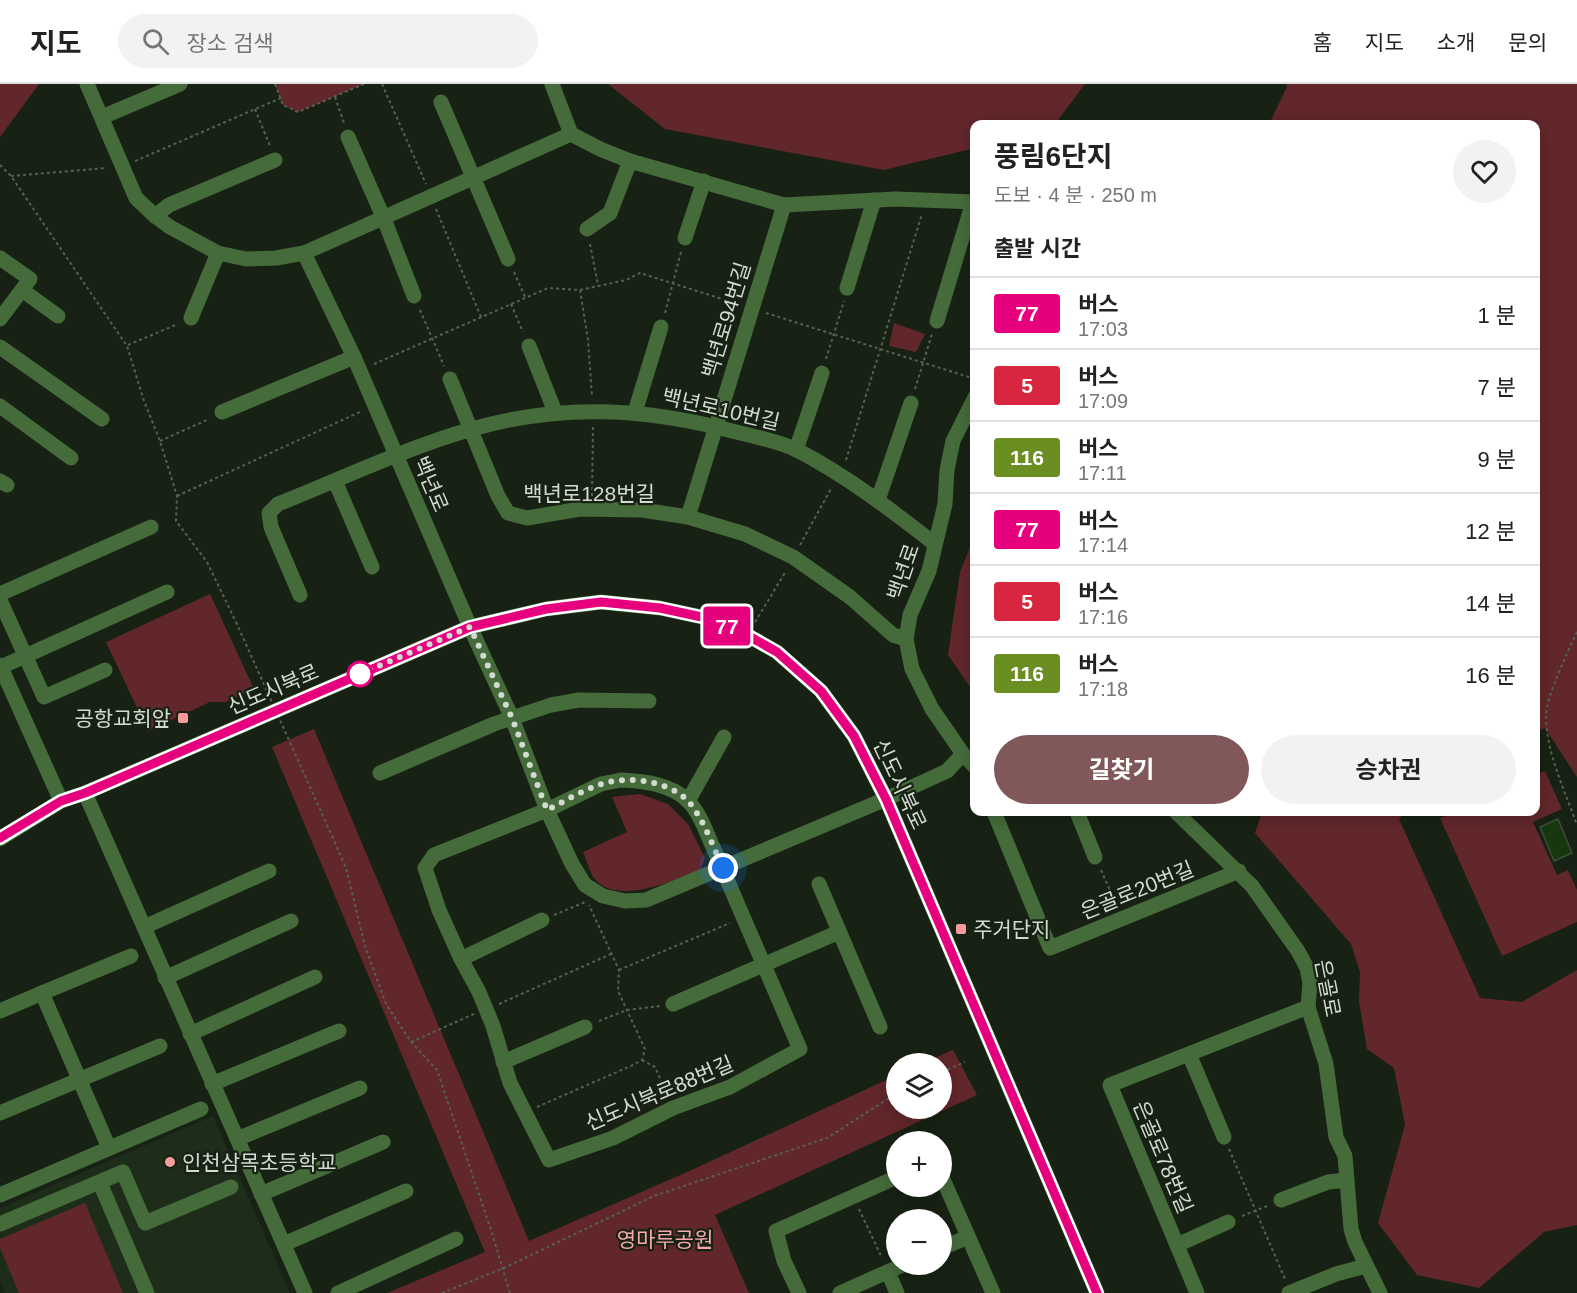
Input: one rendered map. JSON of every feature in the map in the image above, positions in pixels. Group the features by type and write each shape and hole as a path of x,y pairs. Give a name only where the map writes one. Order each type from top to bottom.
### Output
{"street":[{"path":"87,84 136,198 170,227 218,253 246,259 276,258 304,253 571,134"},
{"path":"102,117 180,84"},
{"path":"552,84 571,134 630,161 784,205 874,200 970,202"},
{"path":"441,102 508,259"},
{"path":"348,137 384,219 414,296"},
{"path":"155,216 169,205 275,160"},
{"path":"587,229 610,213 630,161"},
{"path":"685,238 704,181"},
{"path":"847,288 874,200"},
{"name":"백년로94번길","path":"688,517 784,205"},
{"path":"937,321 970,215"},
{"path":"191,318 218,253"},
{"name":"백년로","path":"304,253 354,357 470,627"},
{"path":"0,258 30,279 0,320"},
{"path":"22,290 58,316"},
{"name":"백년로10번길","path":"634,412 661,327"},
{"path":"529,346 555,412"},
{"path":"0,347 102,419"},
{"path":"222,412 354,357"},
{"name":"백년로10번길","path":"796,450 822,373"},
{"path":"450,379 471,429"},
{"path":"878,500 911,403"},
{"path":"0,406 71,458"},
{"name":"백년로","path":"963,754 932,709 912,669 906,639 910,615 929,571 945,504 947,470 953,441 970,407"},
{"name":"백년로10번길","path":"300,595 271,527 269,513 278,504 396,455 471,429 555,412 634,412 716,426 780,443 796,450 878,500 935,544"},
{"name":"백년로128번길","path":"471,429 498,496 508,513 528,518 580,509 642,510 688,517 745,534 794,557 850,597 893,635 906,639"},
{"path":"334,481 372,567"},
{"path":"0,594 151,527"},
{"path":"61,801 5,691 1,666 167,592"},
{"path":"0,600 44,697 105,670"},
{"name":"신도시북로","path":"0,838 61,801 85,793 470,627 546,609 601,602 670,610 711,619 777,652 821,691 854,736 886,799 1097,1293"},
{"path":"470,627 512,718 547,810 572,864 585,885 603,896 625,901 646,900 947,771 963,754 970,762"},
{"path":"380,773 512,718 551,705 579,700 649,702"},
{"path":"688,801 724,737"},
{"name":"신도시북로88번길","path":"621,780 646,781 671,790 688,801 698,816 723,868 800,1049 730,1087 674,1108 613,1138 549,1160 510,1083 486,1009 439,910 425,868 434,855 547,810 601,784 621,780"},
{"path":"85,793 305,1293"},
{"name":"은골로20번길","path":"996,816 1050,948 1239,871"},
{"path":"1079,816 1095,857"},
{"name":"은골로","path":"1180,816 1252,886 1298,951 1307,968 1310,983 1308,1007 1326,1064 1336,1137 1345,1156 1351,1229 1380,1293"},
{"path":"144,927 269,871"},
{"path":"819,884 880,1027"},
{"path":"461,959 542,920"},
{"path":"165,978 291,921"},
{"path":"673,1004 839,932"},
{"path":"0,1011 131,956"},
{"path":"190,1034 315,977"},
{"path":"42,993 109,1148"},
{"path":"1224,1137 1189,1054 1308,1007"},
{"path":"503,1062 585,1027"},
{"path":"212,1084 339,1031"},
{"path":"0,1113 160,1046"},
{"name":"은골로78번길","path":"1189,1054 1110,1085 1197,1293"},
{"path":"237,1139 360,1088"},
{"path":"0,1195 201,1109"},
{"path":"261,1194 383,1142"},
{"path":"0,1224 123,1172 146,1223 231,1187"},
{"path":"1281,1200 1328,1182 1347,1180"},
{"path":"100,1182 147,1293"},
{"path":"799,1293 784,1261 776,1231 886,1182"},
{"path":"284,1244 406,1191"},
{"path":"951,1197 993,1293"},
{"name":"은골로78번길","path":"1177,1245 1228,1222"},
{"path":"952,1244 968,1237"},
{"path":"338,1293 456,1239"},
{"path":"1290,1293 1336,1274 1366,1266"},
{"path":"840,1293 886,1273"},
{"path":"889,1275 897,1293"}],"path":[{"path":"275,84 283,105 298,112 364,84"},
{"path":"335,96 348,137"},
{"path":"11,176 123,166 280,98"},
{"path":"255,109 275,160"},
{"path":"0,165 11,176 127,345 177,496 176,521 207,562 346,868 365,946 386,1004 411,1042 437,1070 504,1268 510,1293"},
{"path":"747,635 794,557 844,464 926,200"},
{"path":"587,229 599,286"},
{"path":"661,327 685,238"},
{"path":"508,259 525,298"},
{"path":"822,373 847,288"},
{"path":"414,296 450,379"},
{"path":"511,304 529,346"},
{"path":"127,345 191,318"},
{"path":"911,403 937,321"},
{"path":"177,496 374,405"},
{"path":"160,441 222,412"},
{"path":"1577,632 1557,675 1545,716 1551,751 1577,825"},
{"path":"1095,857 1122,919"},
{"path":"525,1113 633,1065 642,1059 645,1049 618,991 619,970 587,901 542,920"},
{"path":"619,970 743,917"},
{"path":"411,1042 611,954"},
{"path":"585,1027 627,1010 673,1004"},
{"path":"642,1059 655,1066 674,1108"},
{"path":"952,1068 965,1062"},
{"path":"442,1293 504,1268 654,1196 827,1138 886,1100"},
{"path":"1224,1137 1290,1293"},
{"path":"854,1196 886,1268"},
{"path":"1228,1222 1281,1200"}],"shaded area":[{"name":"인천삼목초등학교","path":"213,1116 290,1293 5,1293 0,1281 0,1208"}],"green space":[{"path":"0,84 39,84 0,137"},
{"path":"275,84 364,84 298,112 283,105"},
{"path":"608,84 1085,84 1058,120 970,120 970,149 884,170 665,129"},
{"path":"1286,84 1577,84 1577,777 1545,728 1540,730 1540,120 1271,120 1287,87"},
{"path":"894,323 925,334 916,352 889,346"},
{"path":"970,547 970,687 948,655 960,572"},
{"path":"210,594 254,689 226,702 210,702 148,731 106,642"},
{"name":"영마루공원","path":"314,729 529,1241 694,1169 886,1080 886,1119 925,1119 898,1131 886,1131 886,1137 715,1215 749,1293 387,1293 485,1252 272,747"},
{"path":"1545,771 1562,809 1533,822 1557,875 1568,870 1577,890 1577,922 1502,956 1440,818 1445,816 1540,816 1540,773"},
{"path":"640,794 668,804 688,824 705,858 700,870 676,880 646,889 616,890 604,886 594,878 583,852 627,832 612,797"},
{"path":"1261,816 1401,816 1399,819 1480,998 1522,1002 1577,970 1577,1225 1544,1232 1479,1288 1417,1275 1378,1223 1405,1125 1394,1068 1367,1049 1359,1002 1360,972 1351,944 1255,833"},
{"name":"영마루공원","path":"953,1050 977,1095 952,1106 952,1053 946,1053"},
{"path":"85,1203 123,1293 19,1293 0,1248 0,1239"}],"building":[{"path":"1558,819 1572,853 1554,861 1540,827"}],"bus line":[{"name":"77","path":"0,838 61,801 85,793 470,627 546,609 601,602 660,608 711,619 777,652 821,691 854,736 886,799 1097,1293"}],"place":[{"name":"공항교회앞","path":"183,718"},
{"name":"주거단지","path":"961,929"},
{"name":"인천삼목초등학교","path":"170,1162"}],"route":[{"path":"360,674 470,627 512,718 547,810 601,784 621,780 646,781 671,790 688,801 698,816 723,868"}]}
